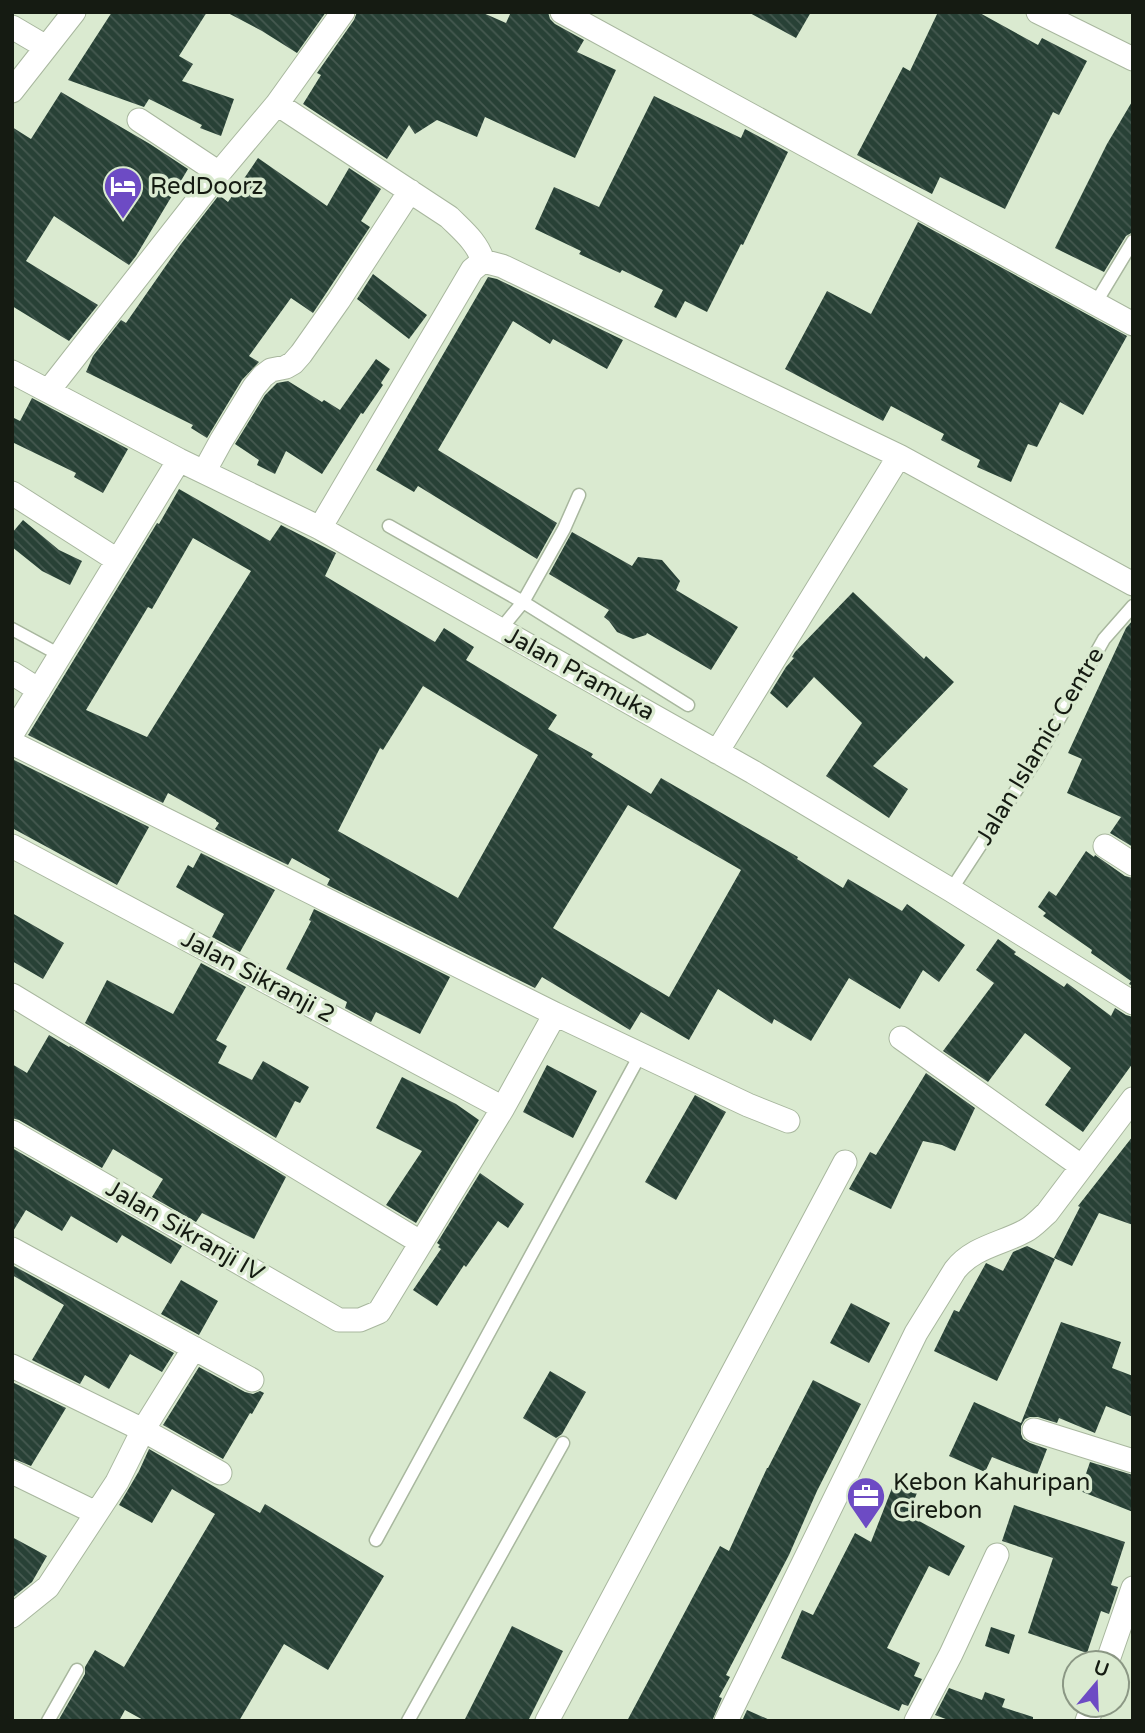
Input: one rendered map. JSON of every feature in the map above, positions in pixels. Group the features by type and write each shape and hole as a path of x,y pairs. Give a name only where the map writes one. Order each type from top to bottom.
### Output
{"street":[{"path":"12,91 74,12"},
{"path":"49,390 219,173 277,104 342,12"},
{"path":"562,12 1133,324"},
{"path":"1044,14 1133,59"},
{"path":"12,26 46,47"},
{"path":"277,104 449,217 471,238 483,261"},
{"path":"139,120 219,173"},
{"path":"204,472 262,376 271,370 286,367 301,354 410,191"},
{"path":"483,261 502,266 899,456 1133,584"},
{"path":"320,528 472,271 483,261"},
{"name":"Jalan Pramuka","path":"12,372 179,460 320,528 717,752 951,890 1133,1003"},
{"path":"717,752 899,456"},
{"path":"12,734 179,460"},
{"path":"12,494 117,560"},
{"path":"12,673 39,690"},
{"path":"12,743 555,1014 748,1105 788,1121"},
{"name":"Jalan Sikranji 2","path":"12,846 503,1108"},
{"path":"1105,846 1133,864"},
{"path":"12,995 420,1242 503,1108 555,1014"},
{"path":"901,1038 1081,1166"},
{"path":"726,1721 916,1332 956,1269 974,1253 1027,1231 1038,1222 1133,1100"},
{"name":"Jalan Sikranji IV","path":"12,1132 339,1320 360,1320 379,1312 420,1242"},
{"path":"547,1721 845,1162"},
{"path":"12,1249 251,1380"},
{"path":"14,1612 48,1587 117,1482 143,1430 194,1348"},
{"path":"12,1366 143,1430 220,1473"},
{"path":"1034,1430 1133,1461"},
{"path":"12,1472 96,1513"},
{"path":"916,1721 997,1555"},
{"path":"1112,1649 1133,1588"}],"lane":[{"path":"1095,304 1133,241"},
{"path":"500,630 523,602 564,529 579,495"},
{"path":"389,526 523,602 688,705"},
{"name":"Jalan Islamic Centre","path":"951,890 1036,760 1104,639 1133,606"},
{"path":"12,629 60,655"},
{"path":"376,1540 640,1055"},
{"path":"408,1721 563,1443"},
{"path":"48,1721 77,1670"}],"building":[{"path":"112,12 207,12 179,56 193,64 182,81 234,99 221,136 200,128 202,125 149,99 144,107 68,80"},
{"path":"226,12 326,12 297,53"},
{"path":"357,12 481,12 506,23 511,12 548,12 555,24 584,40 577,52 616,70 575,158 485,117 477,137 437,120 415,134 409,125 387,159 303,104 321,75 317,73"},
{"path":"748,12 811,12 796,38"},
{"path":"938,12 978,12 1038,45 1042,38 1087,61 1059,115 1053,112 1005,209 940,177 932,194 857,155 903,67 910,71"},
{"path":"61,92 188,169 129,265 54,216 26,261 98,305 69,341 12,306 12,127 31,139"},
{"path":"654,96 741,138 745,129 788,152 707,312 685,301 676,318 654,307 663,290 622,270 620,273 579,254 581,251 535,229 554,187 599,207"},
{"path":"1133,100 1133,232 1126,236 1104,272 1055,248 1107,144"},
{"path":"258,158 327,206 349,168 381,189 361,221 370,227 313,313 291,298 249,356 259,362 242,380 207,438 191,428 193,425 86,372 93,356 121,320 126,323 219,195 228,202"},
{"path":"918,222 1127,336 1083,415 1060,402 1037,447 1028,444 1011,482 977,467 980,460 941,440 944,434 891,406 883,421 785,369 827,291 871,314"},
{"path":"373,274 427,315 409,339 357,299"},
{"path":"488,277 623,340 607,369 553,339 550,344 513,321 438,450 557,523 537,559 418,486 414,492 376,470"},
{"path":"376,359 390,369 381,383 383,385 363,414 361,413 322,474 286,451 275,474 257,465 259,460 235,444 265,395 277,383 288,381 340,410"},
{"path":"32,398 128,449 103,493 74,477 76,473 12,442 12,417 20,421"},
{"path":"179,489 270,541 281,525 336,553 325,576 435,642 444,628 474,647 466,660 557,715 548,729 593,754 591,757 651,794 661,778 798,857 797,859 843,888 848,879 902,911 907,904 965,945 939,982 923,970 900,1009 849,978 811,1041 774,1019 772,1024 718,989 689,1040 641,1012 630,1030 542,977 535,988 327,885 330,879 292,858 288,865 215,829 219,823 216,820 168,793 163,803 28,735 157,523 159,524","holes":["193,538 251,571 147,737 86,710 148,607 152,609","423,686 538,755 458,898 338,831 380,748 383,750","628,805 741,870 669,997 553,928"]},
{"path":"23,520 59,550 82,561 70,585 42,571 12,547 12,533"},
{"path":"572,532 632,566 638,557 662,560 680,581 676,590 738,627 711,670 647,633 633,639 617,632 604,617 609,610 549,574"},
{"path":"853,592 924,659 926,656 954,682 873,766 908,789 889,818 826,776 862,723 814,677 787,708 770,693 794,658 792,657 795,652"},
{"path":"1133,620 1133,847 1110,833 1121,817 1067,793 1082,759 1068,753 1126,628"},
{"path":"12,759 149,827 117,885 12,828"},
{"path":"1086,851 1125,876 1133,878 1133,986 1129,984 1131,981 1091,953 1092,950 1043,916 1046,913 1038,907 1049,891 1056,896"},
{"path":"201,853 275,890 240,952 212,937 224,914 176,887 188,865 193,868"},
{"path":"314,909 450,977 420,1034 376,1012 371,1022 345,1008 347,1002 286,969 311,921 309,920"},
{"path":"12,913 64,943 43,979 12,961"},
{"path":"998,939 1016,952 1014,954 1064,987 1067,983 1111,1016 1115,1008 1133,1017 1133,1063 1083,1132 1045,1105 1071,1068 1025,1033 988,1082 943,1051 994,983 976,970"},
{"path":"201,963 246,987 216,1040 227,1046 218,1063 252,1080 263,1061 309,1087 300,1103 295,1101 276,1138 85,1023 107,980 173,1014"},
{"path":"49,1035 286,1177 254,1239 202,1213 196,1222 152,1197 163,1179 113,1149 102,1168 12,1118 12,1064 27,1073"},
{"path":"547,1065 597,1091 573,1138 523,1112"},
{"path":"926,1073 975,1108 955,1151 923,1141 891,1209 849,1189 870,1152 876,1155"},
{"path":"402,1077 456,1104 479,1120 416,1223 386,1205 422,1151 376,1128"},
{"path":"695,1095 726,1112 676,1200 645,1182"},
{"path":"1133,1136 1133,1225 1099,1213 1072,1266 1054,1258 1080,1207 1078,1206"},
{"path":"12,1148 182,1246 171,1264 122,1235 117,1243 71,1216 62,1231 26,1210 12,1233"},
{"path":"480,1173 524,1204 508,1228 498,1221 437,1306 413,1290 441,1249 437,1243"},
{"path":"1027,1246 1055,1259 997,1381 934,1351 954,1310 959,1312 986,1263 1003,1271 1013,1252"},
{"path":"12,1265 174,1353 162,1372 130,1354 109,1389 85,1375 80,1384 32,1360 64,1305 12,1275"},
{"path":"181,1280 218,1301 199,1335 161,1314"},
{"path":"851,1303 890,1323 869,1363 830,1343"},
{"path":"1061,1322 1121,1342 1112,1368 1133,1376 1133,1417 1106,1406 1095,1433 1059,1418 1057,1423 1038,1417 1025,1419 1021,1426 1023,1439 1047,1449 1037,1475 992,1457 985,1472 949,1456 974,1402 1021,1423"},
{"path":"199,1367 245,1392 264,1393 223,1459 163,1425"},
{"path":"550,1371 586,1392 562,1434 556,1438 523,1418"},
{"path":"813,1380 861,1404 817,1491 789,1555 726,1675 730,1677 719,1697 722,1698 712,1721 627,1721 720,1546 729,1551 767,1468"},
{"path":"12,1382 66,1408 31,1466 12,1458"},
{"path":"149,1449 260,1513 265,1504 384,1576 328,1670 284,1644 239,1721 145,1721 125,1710 119,1721 58,1721 85,1674 85,1667 95,1650 124,1667 215,1514 172,1489 152,1523 119,1505"},
{"path":"1090,1462 1133,1475 1133,1512 1080,1491"},
{"path":"894,1483 917,1493 908,1515 965,1546 949,1576 929,1566 887,1648 920,1663 914,1676 922,1679 908,1706 902,1704 899,1711 781,1658 802,1610 813,1615 855,1533 871,1542"},
{"path":"1014,1505 1125,1542 1111,1585 1118,1587 1109,1614 1101,1611 1088,1649 1075,1649 1028,1633 1053,1558 1002,1541"},
{"path":"12,1537 47,1556 32,1582 12,1598"},
{"path":"512,1626 563,1651 528,1721 464,1721"},
{"path":"991,1627 1015,1635 1009,1654 985,1646"},
{"path":"949,1688 982,1700 985,1692 1005,1699 1002,1707 1033,1717 1033,1721 951,1721 935,1715"},
{"path":"747,1710 772,1721 742,1721"}],"place":[{"name":"RedDoorz","path":"123,220"},
{"name":"Kebon Kahuripan Cirebon","path":"866,1530"}]}
